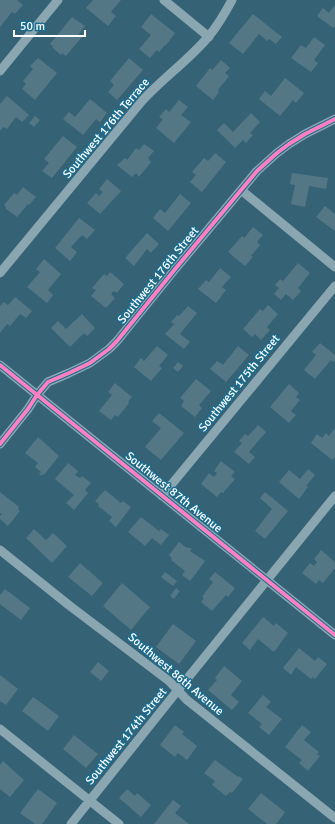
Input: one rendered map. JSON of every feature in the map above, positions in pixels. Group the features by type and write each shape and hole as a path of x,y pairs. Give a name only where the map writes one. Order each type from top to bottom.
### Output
{"street":[{"path":"0,71 58,0"},
{"path":"164,0 209,37"},
{"name":"Southwest 176th Terrace","path":"0,273 142,101 209,37 232,0"},
{"name":"Southwest 176th Street","path":"0,444 48,382 90,363 117,341 257,171 289,144 335,118"},
{"path":"241,190 335,267"},
{"name":"Southwest 175th Street","path":"162,496 335,286"},
{"name":"Southwest 87th Avenue","path":"0,365 335,635"},
{"name":"Southwest 174th Street","path":"72,824 335,496"},
{"name":"Southwest 86th Avenue","path":"0,550 70,606 169,681 187,700 335,818"},
{"path":"0,729 119,824"}],"building":[{"path":"0,0 17,0 23,5 15,14 12,12 0,27"},
{"path":"93,0 121,0 111,12 116,16 108,26 86,8"},
{"path":"335,5 335,26 333,28 317,16 323,8 329,13"},
{"path":"151,14 175,33 159,52 157,50 150,58 139,49 151,35 141,27"},
{"path":"253,14 282,37 276,44 269,39 267,41 259,34 243,54 229,43"},
{"path":"72,17 85,26 78,35 82,37 66,56 62,53 61,55 50,44"},
{"path":"314,37 325,45 314,60 318,63 311,72 291,58 301,45 306,48"},
{"path":"38,58 57,73 35,100 22,89 26,84 23,81 33,69 30,66"},
{"path":"129,58 143,70 117,100 108,92 114,85 110,81"},
{"path":"221,60 230,68 225,73 229,76 218,90 219,92 213,100 196,86 210,68 212,70"},
{"path":"285,78 304,93 296,103 293,100 280,116 259,99 265,91 271,96"},
{"path":"7,96 29,115 22,122 16,117 7,129 3,127 0,131 0,104"},
{"path":"90,99 107,113 100,122 96,119 83,135 63,119 69,112 75,117"},
{"path":"179,100 188,107 181,115 191,122 174,143 156,128 163,119 159,117 166,109 169,112"},
{"path":"251,113 260,122 250,133 253,135 246,143 243,140 235,148 217,130 224,123 233,132"},
{"path":"35,116 40,120 34,127 29,123"},
{"path":"63,136 77,147 52,178 42,171 49,163 44,159"},
{"path":"144,144 154,151 148,158 151,162 139,177 136,173 132,177 117,165 125,158 127,160 136,148 139,150"},
{"path":"215,153 226,162 202,192 190,182 196,175 192,172 204,158 208,161"},
{"path":"292,173 328,178 326,189 309,186 305,207 291,204 295,185 290,184"},
{"path":"107,179 121,191 100,214 87,203 96,193 99,196 103,192 99,189"},
{"path":"23,187 36,197 17,217 5,208 6,207 4,205 14,193 17,195"},
{"path":"180,194 191,203 168,231 153,218 160,209 165,213"},
{"path":"325,206 335,214 335,231 316,217"},
{"path":"79,218 95,230 87,239 82,235 71,247 77,252 70,261 55,248"},
{"path":"253,227 263,235 257,242 260,245 251,256 253,257 245,266 228,252 242,236 244,238"},
{"path":"147,233 159,244 151,253 147,249 134,266 125,258"},
{"path":"44,259 61,274 48,290 53,295 47,303 27,287 40,272 36,269"},
{"path":"298,263 310,273 298,288 301,291 293,300 286,294 281,300 274,294 279,288 275,285 280,279 283,281"},
{"path":"220,268 231,277 222,287 226,290 216,303 198,289 206,280 209,282"},
{"path":"110,272 124,284 117,293 114,291 111,294 115,298 106,308 91,296 96,290 92,288 104,274 107,276"},
{"path":"15,297 32,311 26,318 20,314 10,326 7,324 0,333 0,306 4,302 8,305"},
{"path":"268,305 278,314 267,327 270,330 261,340 255,334 252,337 243,329 260,309 263,311"},
{"path":"188,306 197,313 180,334 190,342 184,349 165,334 174,324 171,322"},
{"path":"82,314 95,328 87,336 84,333 70,347 51,328 58,321 66,329"},
{"path":"320,343 335,355 335,360 333,362 331,360 315,379 304,370 316,355 312,352"},
{"path":"157,346 168,355 159,366 162,368 151,381 134,367 141,358 144,361"},
{"path":"238,346 249,355 226,382 210,369 217,361 223,365"},
{"path":"178,362 183,366 178,372 173,368"},
{"path":"196,379 211,391 199,405 202,408 195,417 181,406 184,401 180,398"},
{"path":"115,383 132,397 118,417 115,415 111,420 99,411 112,395 108,392"},
{"path":"289,384 299,393 296,397 300,400 291,411 296,415 289,423 270,407"},
{"path":"159,413 184,433 161,460 145,447 161,428 152,421"},
{"path":"258,425 266,432 249,452 255,457 249,464 234,452 242,443 239,441 245,434 248,436"},
{"path":"335,428 335,457 332,460 311,443 317,434 322,438 326,433 329,436"},
{"path":"38,437 59,456 44,475 43,474 41,476 39,474 41,472 35,467 38,463 25,453"},
{"path":"221,461 235,472 231,476 235,479 223,493 221,492 217,497 201,484 209,473 214,477 217,473 214,471"},
{"path":"68,463 78,471 75,475 80,478 82,476 91,483 85,490 88,493 74,510 66,503 74,495 55,479"},
{"path":"308,469 315,475 306,486 308,487 299,499 279,482 289,470 300,479"},
{"path":"105,490 121,503 123,501 131,507 116,527 109,521 112,517 98,506 99,504 95,501"},
{"path":"0,492 19,507 18,509 20,511 8,526 0,519 2,514 0,513"},
{"path":"265,492 288,511 265,539 255,531 272,509 260,498"},
{"path":"141,517 159,531 161,529 169,535 161,545 152,538 145,546 128,532"},
{"path":"34,529 46,540 53,533 67,546 52,563 26,538"},
{"path":"179,542 187,548 192,549 190,551 205,561 190,581 182,575 185,571 171,560 172,558 169,555"},
{"path":"321,550 335,562 335,568 323,583 319,580 316,584 302,573 310,563 314,566 317,562 314,559"},
{"path":"80,563 103,583 92,596 68,577"},
{"path":"165,572 177,581 173,586 161,577"},
{"path":"215,572 235,588 228,597 226,595 212,611 201,602 204,598 202,597 213,582 209,579"},
{"path":"122,583 150,607 131,630 103,606"},
{"path":"176,588 180,591 174,599 170,596"},
{"path":"5,589 30,608 21,620 0,604 0,595"},
{"path":"263,617 274,626 276,623 288,633 274,652 258,639 250,650 242,643"},
{"path":"173,624 196,641 179,664 156,647"},
{"path":"299,648 315,661 318,657 327,664 315,679 313,677 311,679 296,667 291,675 283,668"},
{"path":"98,662 109,671 101,681 90,672"},
{"path":"224,666 242,681 231,695 239,702 232,710 208,690 217,680 215,678"},
{"path":"0,675 18,689 6,705 0,701"},
{"path":"263,695 271,702 266,707 282,719 269,735 259,727 262,724 248,713"},
{"path":"33,697 59,716 48,731 22,711"},
{"path":"175,725 184,732 182,734 197,746 187,760 178,753 175,757 160,745"},
{"path":"302,725 311,732 304,740 319,752 317,754 320,756 308,771 299,763 302,760 285,747"},
{"path":"74,735 98,754 86,768 63,749"},
{"path":"215,760 243,779 232,793 230,792 226,796 212,785 215,781 204,773"},
{"path":"3,761 24,780 10,797 0,789 0,765"},
{"path":"38,789 57,803 42,824 35,824 20,813"},
{"path":"127,789 135,796 137,793 151,805 141,817 119,798"},
{"path":"261,793 285,812 276,824 267,824 248,809"},
{"path":"173,800 181,806 175,813 189,824 154,824"}],"cycle path":[{"path":"0,444 48,382 90,363 117,341 257,171 289,144 335,119"},
{"path":"0,365 335,635"}]}
